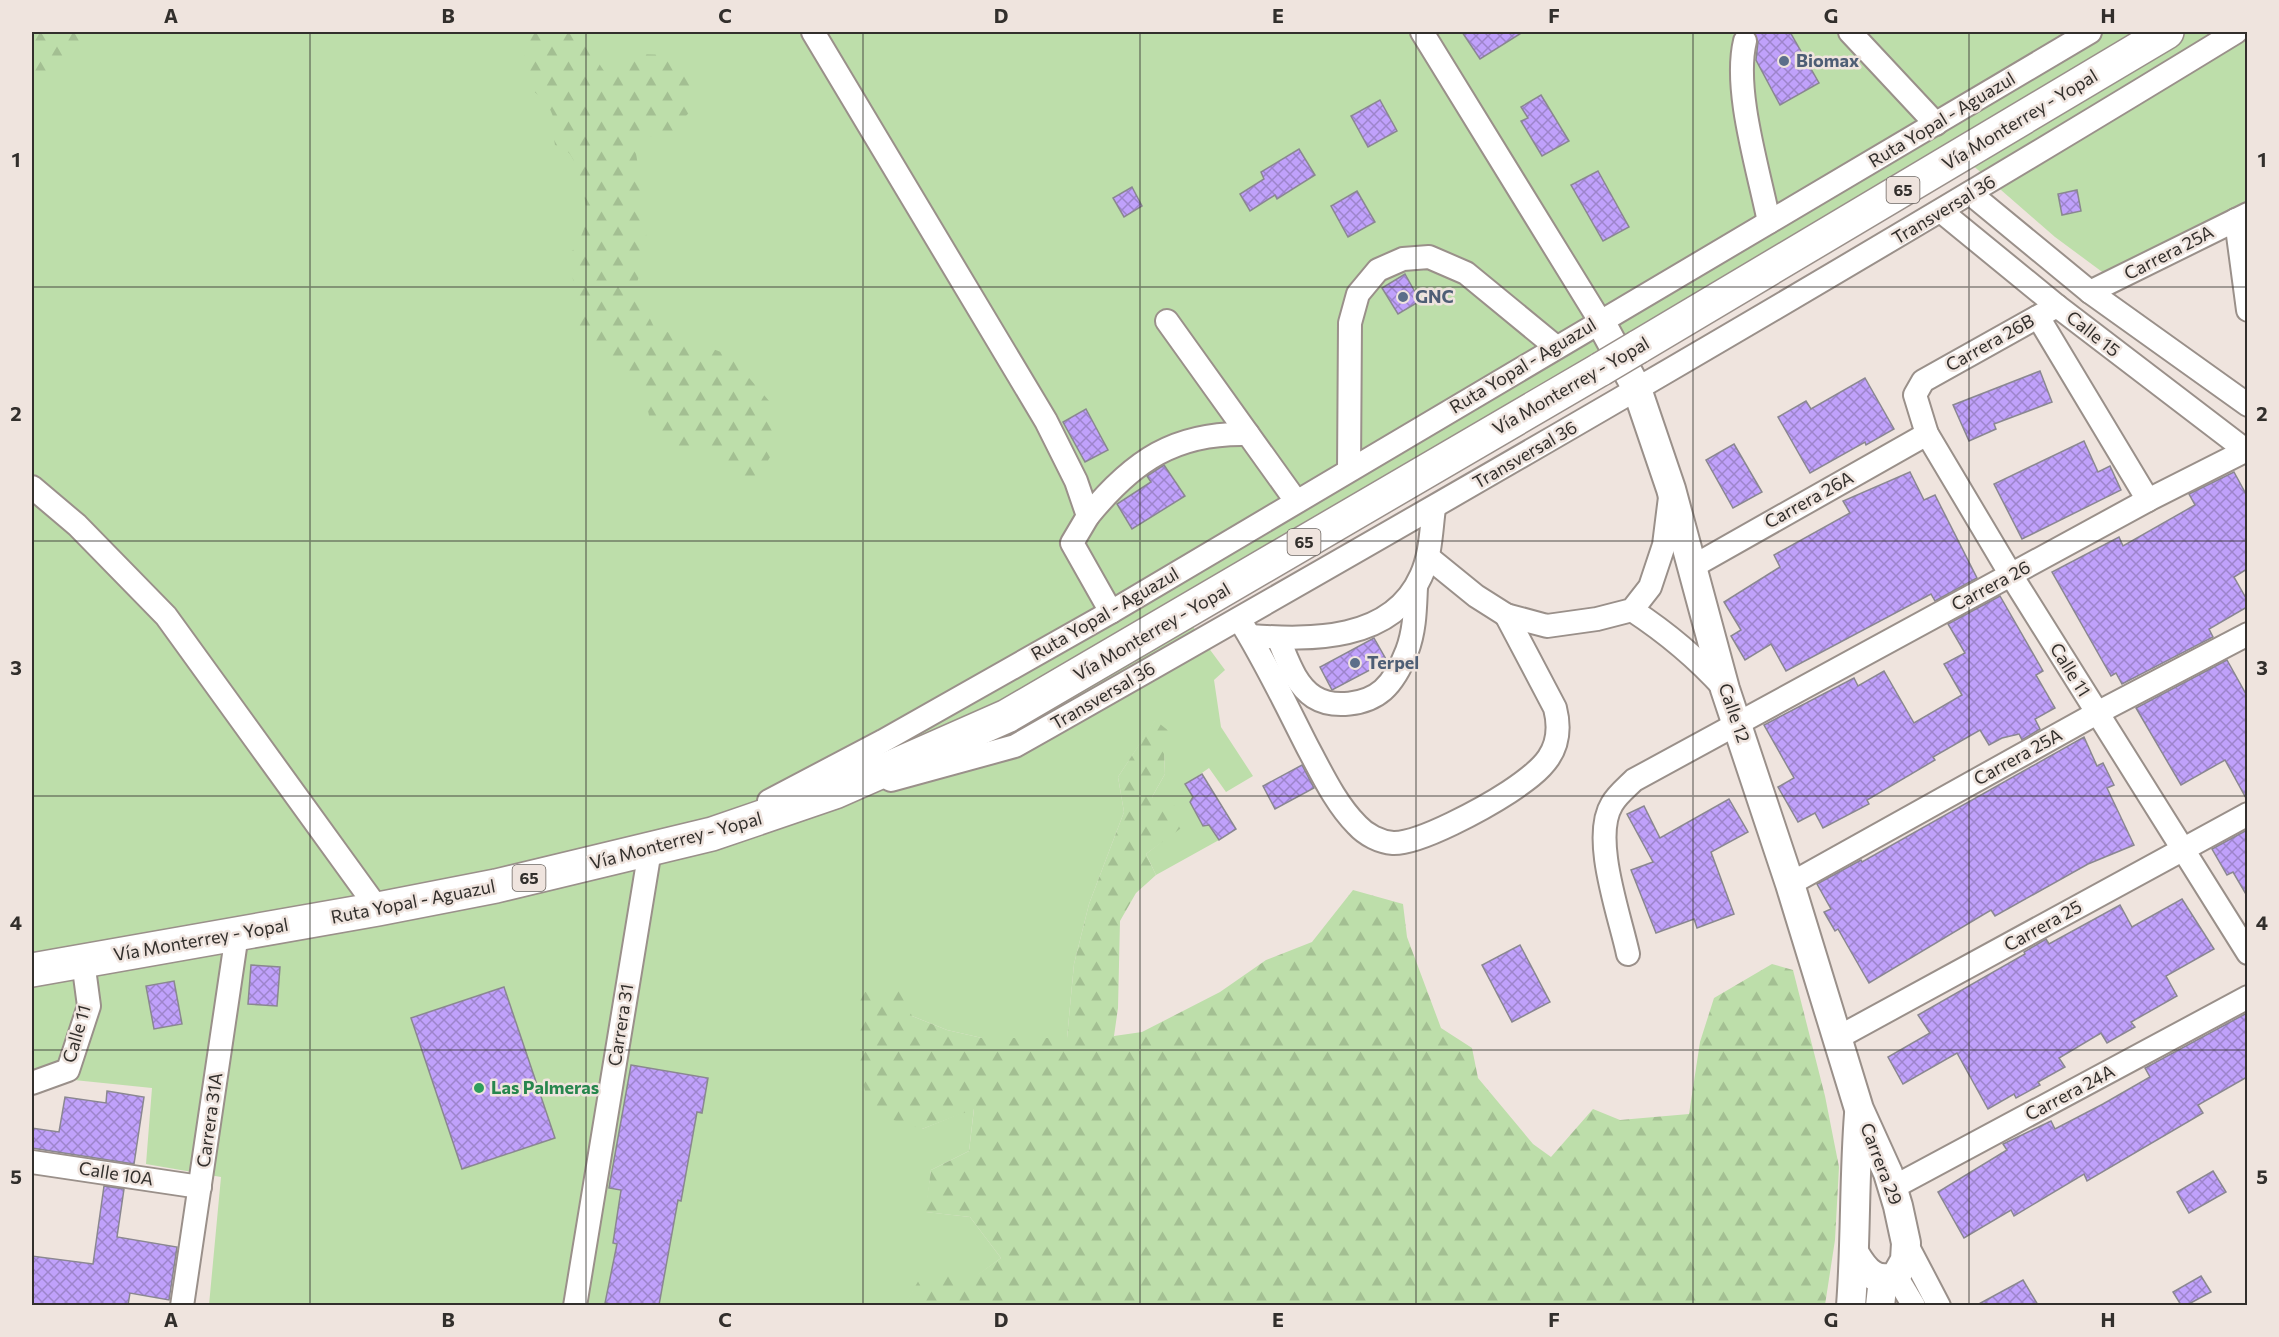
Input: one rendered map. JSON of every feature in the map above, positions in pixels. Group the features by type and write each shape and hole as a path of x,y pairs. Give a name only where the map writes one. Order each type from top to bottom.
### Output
{"highway":[{"name":"Vía Monterrey - Yopal","path":"664,847 777,805 835,792 1007,716 1601,369 2167,32"}],"main road":[{"name":"Calle 12","path":"1600,321 1637,389 1671,489 1725,689 1839,1037 1859,1109"},
{"name":"Carrera 29","path":"1859,1109 1892,1188 1906,1243 1905,1260 1886,1287"},
{"name":"Carrera 29","path":"1851,1305 1855,1254 1854,1183 1859,1109"},
{"path":"1855,1254 1863,1268 1886,1287"}],"street":[{"path":"813,32 1046,421 1076,481 1088,516"},
{"path":"1349,470 1600,321 1422,32"},
{"path":"1850,32 1936,124"},
{"name":"Ruta Yopal - Aguazul","path":"777,805 863,752 1111,612 2090,32"},
{"name":"Transversal 36","path":"777,805 1015,746 1245,627 1434,508 1942,212 2236,32"},
{"path":"1745,41 1741,58 1743,92 1769,222"},
{"name":"Calle 15","path":"1971,194 2090,292 2247,405"},
{"name":"Calle 15","path":"1942,212 2047,311 2246,451"},
{"path":"2242,217 2247,310"},
{"name":"Carrera 25A","path":"2090,292 2242,217"},
{"path":"1349,470 1350,323 1358,294 1378,270 1403,258 1429,257 1466,273 1556,347"},
{"path":"2047,311 2148,500"},
{"name":"Carrera 26B","path":"1923,381 2047,311"},
{"path":"1167,321 1296,501"},
{"name":"Calle 11","path":"1923,381 1915,395 1927,434 2011,575 2247,953"},
{"path":"1111,612 1072,543 1088,516 1111,488 1153,454 1184,441 1207,436 1248,434"},
{"name":"Carrera 26A","path":"1692,567 1927,434"},
{"name":"Carrera 26","path":"1628,954 1606,855 1604,829 1612,804 1634,780 2148,500 2246,451"},
{"path":"32,487 77,525 166,616 378,909"},
{"path":"1428,557 1476,596 1506,615 1547,626 1597,619 1632,610 1650,587 1659,569 1671,489"},
{"path":"1278,638 1299,682 1314,697 1338,705 1361,702 1382,691 1396,673 1408,649 1414,621 1416,587 1428,557 1434,508"},
{"path":"1245,627 1278,638 1307,638 1348,632 1375,622 1397,607 1416,587"},
{"path":"1632,610 1674,639 1700,661 1725,689"},
{"path":"1245,627 1329,788 1357,826 1376,839 1394,843 1417,839 1491,804 1538,772 1558,740 1559,723 1555,708 1506,615"},
{"name":"Carrera 25A","path":"1790,884 2097,713 2247,634"},
{"name":"Carrera 25","path":"1839,1037 2247,814"},
{"name":"Ruta Yopal - Aguazul","path":"32,970 378,909 664,847"},
{"name":"Carrera 31","path":"575,1305 664,847"},
{"name":"Carrera 31A","path":"182,1305 237,934"},
{"name":"Calle 11","path":"32,1083 68,1070 89,1006 83,961"},
{"name":"Carrera 24A","path":"1892,1188 2247,997"},
{"name":"Calle 10A","path":"32,1162 200,1187"},
{"path":"1906,1243 1939,1305"},
{"path":"1886,1287 1914,1305"}],"green space":[{"path":"32,32 2247,32 2247,205 2105,274 2055,237 1962,156 1185,616 1225,670 1214,680 1221,727 1253,776 1226,792 1209,768 1186,784 1193,797 1190,802 1203,826 1209,825 1219,840 1156,875 1146,854 1183,825 1152,797 1165,774 1164,753 1155,721 1118,777 1124,812 1089,904 1074,964 1067,1038 982,1038 947,1030 912,1016 922,1129 974,1108 969,1151 931,1170 926,1212 970,1217 1001,1258 978,1275 923,1275 904,1306 209,1305 221,1177 146,1164 152,1088 74,1080 32,1094"},
{"path":"32,32 106,32 37,82 32,83"},
{"path":"514,32 578,32 606,74 630,54 674,55 694,75 693,108 672,132 634,140 645,212 647,254 635,288 654,327 729,355 770,402 775,449 759,475 730,481 704,449 678,453 653,434 645,397 610,356 571,318 578,303 568,256 578,247 585,225 586,209 582,187 572,157 555,145 555,124 550,109 526,84 524,48"},
{"path":"1155,720 1175,736 1164,753 1165,774 1152,797 1180,808 1184,826 1146,854 1156,875 1136,893 1120,921 1118,1008 1114,1036 1142,1032 1220,992 1266,960 1312,942 1353,890 1403,904 1407,937 1441,1028 1472,1048 1478,1078 1533,1144 1551,1157 1593,1109 1620,1120 1689,1114 1700,1042 1714,998 1772,964 1793,970 1825,1096 1839,1167 1835,1240 1825,1305 904,1305 922,1275 977,1275 1001,1258 970,1217 925,1212 931,1170 969,1151 974,1109 922,1129 870,1113 853,1039 860,993 897,986 912,1016 947,1030 982,1038 1067,1038 1074,964 1089,904 1124,812 1118,777"}],"building":[{"path":"1462,32 1523,32 1480,59"},
{"path":"1754,32 1790,32 1819,83 1780,105 1756,60 1758,42"},
{"path":"1541,95 1569,141 1542,156 1521,121 1528,118 1521,107"},
{"path":"1380,100 1397,131 1368,147 1351,116"},
{"path":"1299,149 1315,175 1277,199 1275,195 1250,211 1240,194 1264,179 1261,172"},
{"path":"1598,171 1629,227 1603,241 1571,185"},
{"path":"1132,187 1142,206 1124,217 1113,198"},
{"path":"2077,190 2081,211 2062,215 2058,194"},
{"path":"1357,191 1375,222 1348,237 1331,206"},
{"name":"GNC","path":"1405,274 1420,301 1398,314 1382,288"},
{"path":"2040,371 2052,402 1994,424 1996,429 1969,441 1953,405"},
{"path":"1865,378 1894,429 1866,445 1865,442 1810,473 1778,417 1806,401 1811,409"},
{"path":"1086,409 1108,450 1085,462 1063,422"},
{"path":"2084,441 2098,472 2110,466 2121,490 2022,539 1994,484"},
{"path":"1734,444 1762,492 1733,508 1706,460"},
{"path":"1164,465 1185,496 1132,529 1117,504 1151,482 1147,476"},
{"path":"1910,472 1924,500 1935,495 1977,578 1935,601 1931,594 1786,671 1771,644 1745,660 1731,636 1741,630 1724,602 1780,567 1774,555 1850,513 1843,501"},
{"path":"2234,472 2247,496 2247,569 2234,577 2247,600 2247,607 2209,629 2213,637 2122,684 2116,673 2111,676 2052,572 2119,537 2123,546 2195,505 2189,494"},
{"path":"2000,596 2043,671 2036,675 2055,708 2035,719 2040,729 2022,740 2019,734 2002,738 1989,745 1980,730 1933,757 1935,760 1867,800 1869,804 1823,828 1815,813 1798,822 1778,787 1794,778 1764,725 1854,678 1858,686 1884,671 1914,723 1962,695 1944,664 1965,653 1948,624"},
{"path":"1374,638 1387,661 1332,690 1320,667"},
{"path":"2227,660 2247,696 2247,800 2225,760 2181,785 2136,708"},
{"path":"2084,737 2097,766 2103,763 2114,785 2107,788 2134,845 2088,864 1995,916 1991,910 1869,983 1838,929 1835,931 1824,912 1831,909 1817,884 1861,860 1862,862"},
{"path":"1302,765 1314,788 1275,809 1263,786"},
{"path":"1202,774 1236,829 1219,840 1209,825 1203,826 1190,802 1193,797 1185,784"},
{"path":"1729,799 1748,832 1711,852 1734,914 1697,928 1694,919 1656,933 1631,870 1653,862 1627,814 1644,806 1660,838"},
{"path":"2247,830 2247,896 2233,872 2227,875 2212,849"},
{"path":"2182,899 2214,949 2166,976 2177,996 2131,1022 2135,1027 2107,1043 2101,1033 2059,1058 2065,1067 2038,1082 2040,1085 2016,1098 2014,1094 1988,1109 1957,1053 1903,1084 1888,1057 1930,1033 1918,1015 2025,954 2024,952 2046,939 2049,944 2120,905 2132,927"},
{"path":"1520,945 1550,1002 1512,1022 1482,965"},
{"path":"251,965 280,967 277,1006 248,1004"},
{"path":"174,981 182,1024 154,1029 146,986"},
{"path":"504,987 555,1138 462,1169 411,1018"},
{"path":"2247,1013 2247,1077 2198,1105 2203,1113 2087,1181 2084,1174 2014,1216 2011,1210 1964,1238 1938,1192 2007,1150 2003,1144 2051,1121 2055,1129 2103,1104 2150,1077 2145,1068"},
{"path":"631,1065 708,1078 702,1113 697,1112 681,1201 678,1200 659,1305 605,1303 617,1244 613,1243 621,1190 609,1188"},
{"path":"107,1091 144,1097 134,1164 32,1148 32,1128 59,1132 65,1097 106,1103"},
{"path":"2213,1171 2226,1192 2189,1213 2177,1192"},
{"path":"104,1186 124,1189 117,1237 177,1247 169,1300 130,1293 128,1305 32,1305 32,1256 93,1264"},
{"path":"2201,1276 2211,1292 2187,1305 2181,1305 2173,1292"},
{"path":"2023,1280 2038,1305 1977,1305"}],"place":[{"name":"Biomax","path":"1784,61"},
{"name":"GNC","path":"1403,297"},
{"name":"Terpel","path":"1355,663"},
{"name":"Las Palmeras","path":"479,1088"}]}
